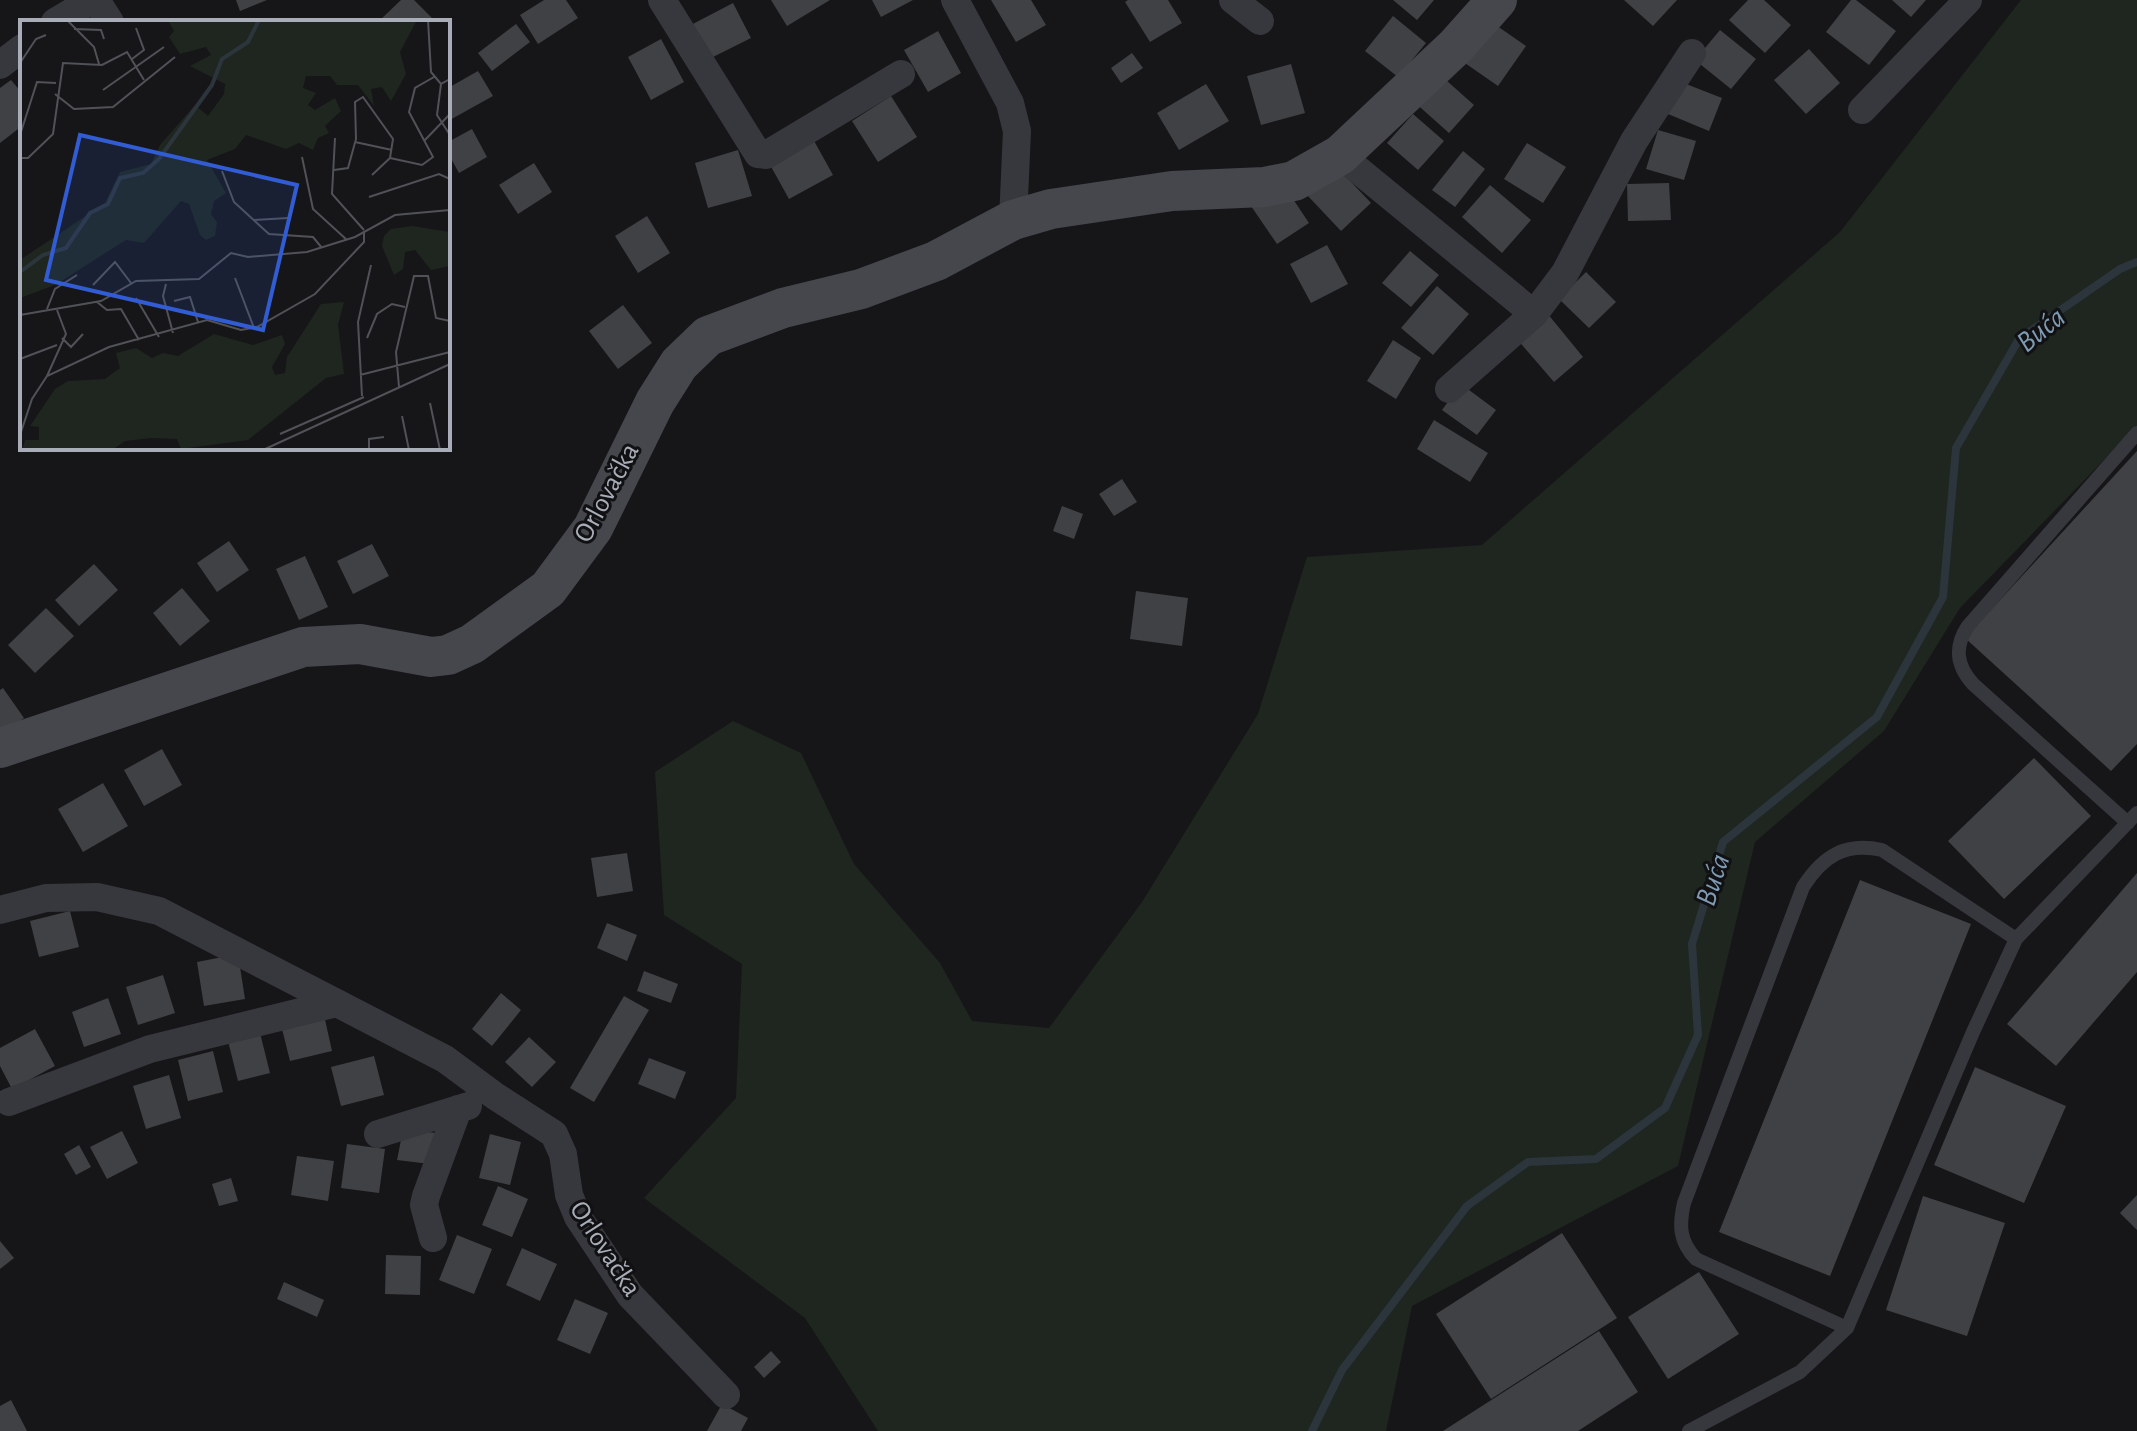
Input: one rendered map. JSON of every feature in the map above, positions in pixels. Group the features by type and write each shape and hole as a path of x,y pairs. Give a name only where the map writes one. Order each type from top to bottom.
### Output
{"street":[{"path":"59,20 94,0 109,20"},
{"path":"662,0 758,154 766,155 901,74"},
{"path":"955,0 1010,103 1017,131 1013,220"},
{"path":"1233,0 1260,21"},
{"name":"Orlovačka","path":"0,748 303,647 360,644 431,657 448,655 472,644 548,589 593,528 655,402 679,364 708,336 783,308 861,289 936,261 1013,220 1051,209 1172,191 1264,187 1294,181 1340,155 1456,46 1497,0"},
{"path":"1862,110 1968,0"},
{"path":"0,65 20,50"},
{"path":"1449,389 1534,314 1565,273 1634,141 1692,53"},
{"path":"1340,155 1534,314"},
{"name":"Orlovačka","path":"0,910 46,898 97,897 159,911 445,1059 554,1134 563,1154 569,1195 578,1217 630,1295 726,1395"},
{"path":"9,1102 150,1049 337,1003"},
{"path":"378,1134 495,1096"},
{"path":"433,1238 424,1205 458,1109"}],"lane":[{"path":"1689,1431 1800,1372 1847,1328 2016,939 2132,818 1973,684 1963,673 1958,655 1959,640 1968,626 2137,433"},
{"path":"1847,1328 1696,1259 1686,1249 1681,1235 1684,1203 1803,887 1812,872 1844,850 1863,846 1882,850 2016,939"}],"shaded area":[{"path":"2021,0 2137,0 2137,426 1960,608 1884,731 1755,842 1678,1166 1412,1306 1386,1431 878,1431 805,1318 644,1198 736,1098 742,964 664,915 655,772 733,721 801,753 854,864 940,963 972,1021 1049,1028 1142,902 1258,714 1307,557 1482,545 1840,232"}],"building":[{"path":"236,0 267,0 240,11"},
{"path":"401,0 414,0 433,19 432,20 380,20"},
{"path":"544,0 566,0 578,18 538,44 520,15"},
{"path":"771,0 830,0 787,26"},
{"path":"872,0 913,0 881,17"},
{"path":"991,0 1031,0 1046,25 1016,42"},
{"path":"1168,0 1182,23 1150,42 1125,2"},
{"path":"1393,0 1434,0 1417,20"},
{"path":"1624,0 1677,0 1653,26"},
{"path":"1748,0 1764,0 1791,25 1765,53 1729,20"},
{"path":"1851,0 1856,0 1896,31 1869,65 1826,32"},
{"path":"1892,0 1926,0 1911,17"},
{"path":"733,3 751,38 707,60 689,26"},
{"path":"1393,16 1426,43 1398,77 1365,51"},
{"path":"1490,21 1526,46 1498,86 1462,61"},
{"path":"516,24 530,42 492,71 478,53"},
{"path":"1720,30 1756,59 1731,89 1695,60"},
{"path":"938,31 961,73 928,92 904,50"},
{"path":"661,39 684,82 651,100 628,57"},
{"path":"1809,49 1840,83 1806,114 1774,80"},
{"path":"1132,53 1143,68 1121,83 1111,68"},
{"path":"1291,64 1305,113 1261,125 1247,76"},
{"path":"478,71 493,96 450,120 450,87"},
{"path":"1437,72 1474,105 1449,133 1412,100"},
{"path":"11,80 20,91 20,128 0,143 0,88"},
{"path":"1681,82 1722,98 1709,131 1668,114"},
{"path":"1206,84 1229,121 1179,150 1157,113"},
{"path":"891,96 917,137 878,162 852,121"},
{"path":"1413,114 1444,141 1418,170 1387,143"},
{"path":"472,129 487,157 459,173 450,157 450,141"},
{"path":"1658,130 1696,141 1684,180 1646,169"},
{"path":"813,139 833,175 789,199 769,163"},
{"path":"1527,143 1566,167 1543,203 1504,179"},
{"path":"738,150 752,196 708,208 695,163"},
{"path":"1463,151 1485,169 1455,207 1432,190"},
{"path":"534,163 552,192 518,214 499,185"},
{"path":"1337,167 1371,203 1341,231 1307,195"},
{"path":"1669,183 1671,220 1628,221 1627,184"},
{"path":"1283,184 1309,223 1277,244 1251,206"},
{"path":"1490,185 1531,220 1502,253 1462,217"},
{"path":"647,216 670,253 638,273 615,236"},
{"path":"1327,245 1348,284 1311,303 1290,264"},
{"path":"1410,251 1439,275 1411,307 1382,283"},
{"path":"1586,272 1616,302 1589,328 1559,299"},
{"path":"1437,286 1469,314 1433,355 1401,328"},
{"path":"623,305 652,343 618,369 589,331"},
{"path":"1547,313 1583,357 1554,382 1516,338"},
{"path":"1393,340 1421,358 1396,399 1367,381"},
{"path":"1461,384 1496,410 1477,435 1442,410"},
{"path":"1434,420 1488,453 1470,482 1417,449"},
{"path":"2137,451 2137,744 2111,771 1965,638"},
{"path":"1122,479 1137,502 1114,516 1099,494"},
{"path":"1062,506 1083,514 1074,539 1053,531"},
{"path":"229,541 249,570 217,592 197,563"},
{"path":"372,544 389,576 353,594 337,561"},
{"path":"305,556 328,607 299,620 276,569"},
{"path":"94,564 118,590 79,626 55,600"},
{"path":"182,588 210,621 180,646 153,613"},
{"path":"1136,591 1188,598 1182,646 1130,639"},
{"path":"46,608 74,636 35,673 8,645"},
{"path":"3,688 24,718 0,734 0,690"},
{"path":"162,749 182,785 144,806 124,770"},
{"path":"2034,758 2091,816 2004,899 1948,841"},
{"path":"103,783 128,826 83,852 58,809"},
{"path":"627,853 633,891 597,897 591,858"},
{"path":"2137,873 2137,972 2056,1066 2007,1024"},
{"path":"1860,880 1971,924 1830,1276 1719,1232"},
{"path":"70,911 79,947 39,957 30,921"},
{"path":"607,923 637,935 627,961 597,948"},
{"path":"238,954 245,999 204,1006 197,962"},
{"path":"644,971 678,984 671,1003 637,991"},
{"path":"163,975 175,1013 138,1025 126,987"},
{"path":"501,993 521,1010 492,1046 472,1029"},
{"path":"624,996 649,1010 594,1102 570,1088"},
{"path":"108,998 121,1034 84,1047 72,1012"},
{"path":"324,1015 332,1051 290,1061 281,1025"},
{"path":"35,1029 55,1066 12,1089 0,1066 0,1048"},
{"path":"260,1033 270,1073 238,1081 228,1041"},
{"path":"529,1037 556,1062 532,1087 505,1062"},
{"path":"213,1051 223,1092 188,1101 178,1060"},
{"path":"374,1056 384,1095 341,1106 331,1067"},
{"path":"649,1058 686,1072 675,1099 638,1084"},
{"path":"1975,1067 2066,1106 2024,1203 1934,1165"},
{"path":"169,1075 181,1118 146,1129 133,1086"},
{"path":"403,1130 438,1133 430,1164 397,1160"},
{"path":"122,1131 138,1163 107,1179 90,1147"},
{"path":"490,1134 521,1142 510,1185 479,1178"},
{"path":"347,1144 385,1149 379,1193 341,1188"},
{"path":"79,1145 91,1167 76,1175 64,1154"},
{"path":"297,1156 334,1161 328,1201 291,1195"},
{"path":"231,1178 238,1201 219,1206 212,1184"},
{"path":"498,1186 528,1199 512,1237 482,1225"},
{"path":"2137,1195 2137,1230 2120,1213"},
{"path":"1923,1196 2005,1223 1967,1336 1886,1310"},
{"path":"1562,1233 1617,1318 1491,1399 1436,1314"},
{"path":"457,1235 492,1249 474,1294 439,1280"},
{"path":"0,1241 14,1258 0,1269"},
{"path":"522,1248 557,1264 540,1301 506,1285"},
{"path":"386,1255 421,1256 420,1295 385,1294"},
{"path":"1699,1272 1739,1334 1668,1379 1628,1317"},
{"path":"284,1282 324,1300 317,1317 277,1299"},
{"path":"575,1299 608,1313 590,1354 557,1340"},
{"path":"1599,1331 1638,1392 1578,1431 1443,1431"},
{"path":"771,1351 781,1362 764,1378 754,1367"},
{"path":"11,1400 27,1431 0,1431 0,1406"},
{"path":"722,1404 748,1418 741,1431 707,1431"}],"waterway":[{"name":"Buća","path":"1312,1431 1342,1370 1467,1206 1528,1162 1596,1159 1665,1108 1698,1035 1692,944 1723,842 1877,717 1943,597 1956,448 2019,339 2120,269 2137,262"}]}
